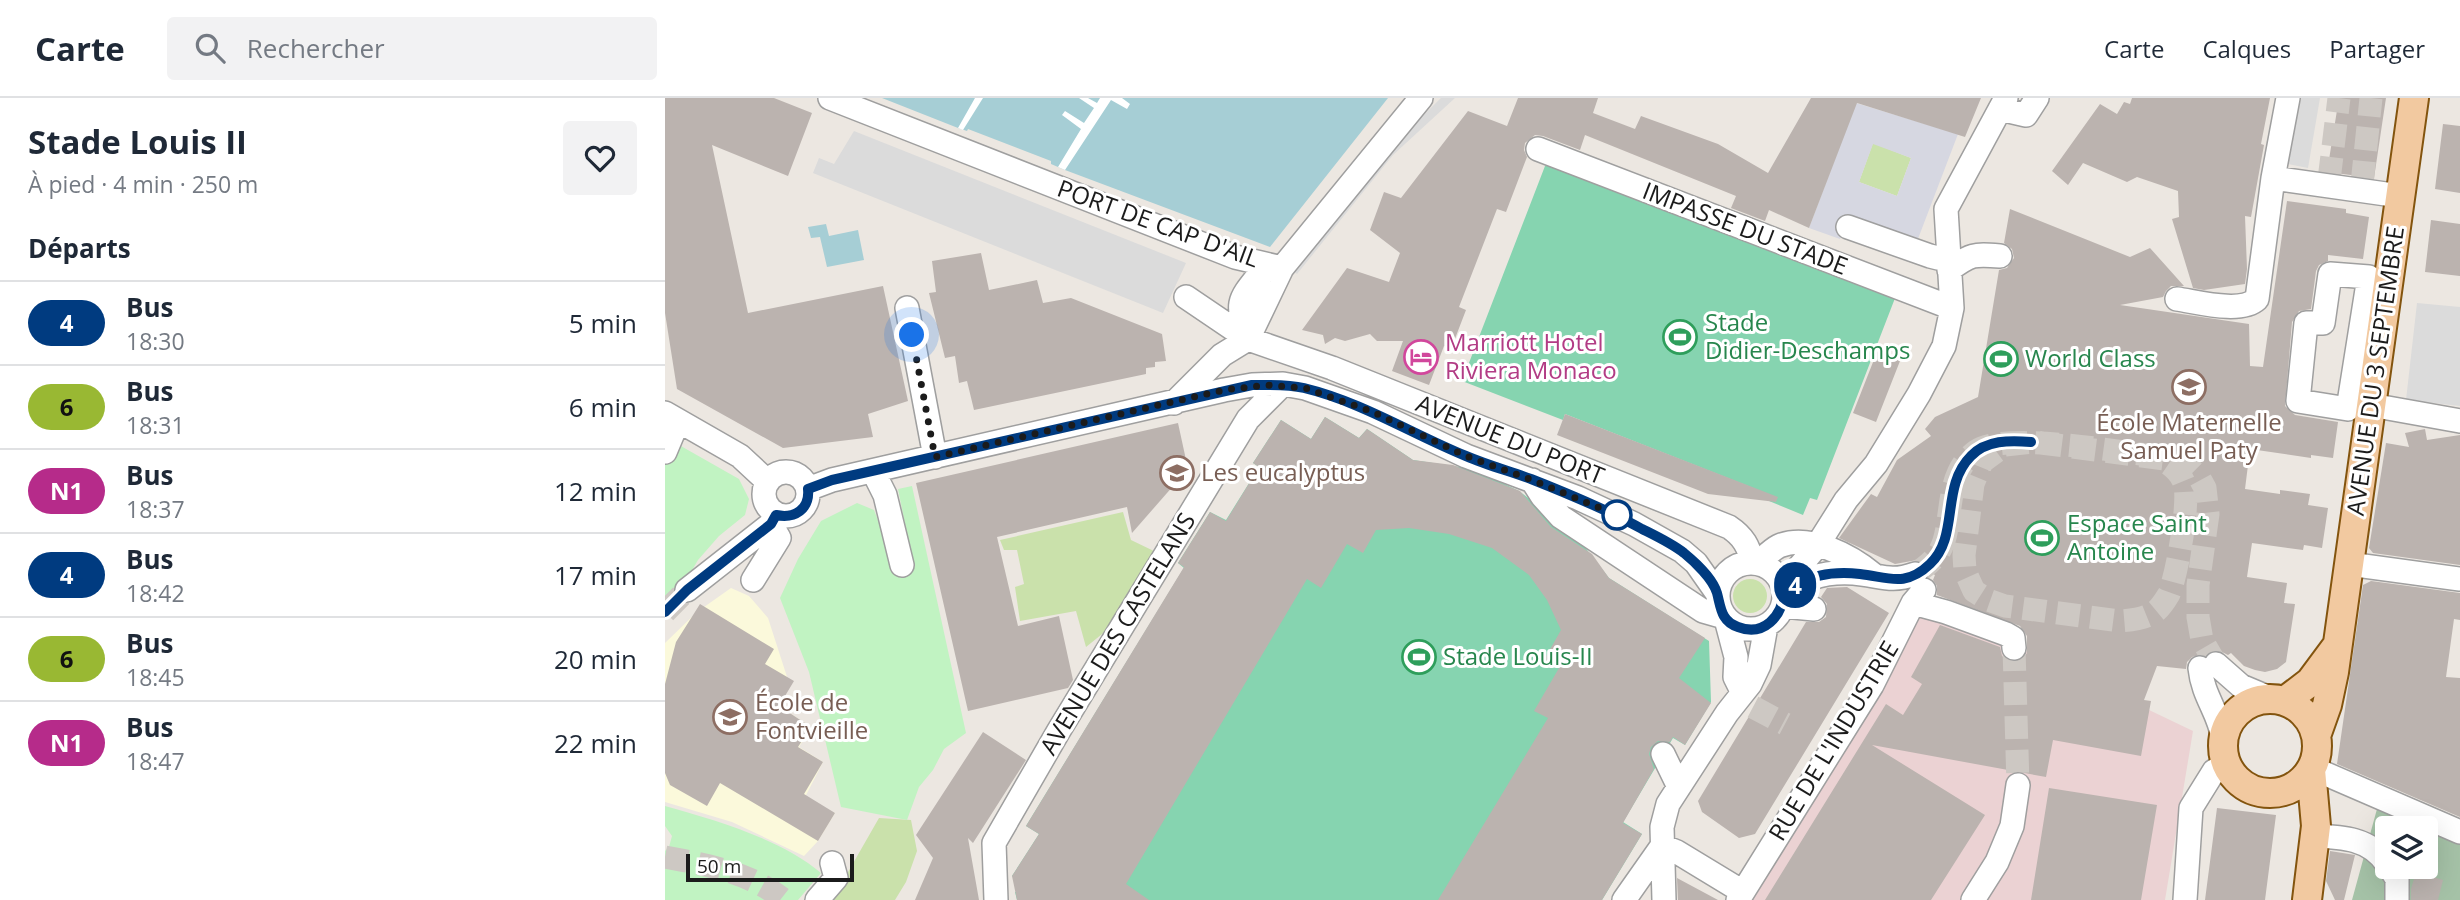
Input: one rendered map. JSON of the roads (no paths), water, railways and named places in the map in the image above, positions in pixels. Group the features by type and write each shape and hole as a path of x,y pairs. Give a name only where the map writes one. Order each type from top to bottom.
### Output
{"main road":[{"name":"AVENUE DU 3 SEPTEMBRE","path":"2316,736 2332,685 2414,98"},
{"name":"AVENUE DU 3 SEPTEMBRE","path":"2278,700 2310,682 2338,645"},
{"path":"2278,700 2299,709 2310,721 2316,736 2316,758 2311,769 2291,789 2278,793 2262,793 2247,788 2235,778 2224,752 2229,722 2240,710 2255,701 2278,700"},
{"path":"2307,900 2316,813 2311,769"},
{"path":"2278,793 2294,809 2305,833 2294,900"}],"street":[{"name":"PORT DE CAP D'AIL","path":"830,98 1235,257 1282,268 1421,98"},
{"path":"868,98 1279,260 1282,268 1262,271 1244,293 1239,310 1248,339 1222,355 1174,403"},
{"path":"1532,480 1561,517 1703,611 1725,618 1735,626 1745,629 1766,626 1776,618 1783,595 1846,500 1876,464 1919,394 1944,346 1952,308 1946,209 2003,104 2026,115 2037,98"},
{"path":"2177,299 2237,307 2251,305 2257,299 2273,178 2288,98"},
{"name":"IMPASSE DU STADE","path":"1538,149 1952,308"},
{"path":"2273,178 2400,196"},
{"path":"1849,227 1948,262 1979,254 2000,256"},
{"path":"2330,274 2369,277 2348,409 2298,401 2306,323 2323,323 2330,274"},
{"name":"AVENUE DU PORT","path":"1186,297 1248,339 1332,368 1729,527 1741,535 1756,563"},
{"path":"907,308 935,457"},
{"path":"808,489 832,480 1252,385 1283,384 1305,388 1373,412 1466,456 1611,513 1682,551 1696,563 1717,593"},
{"name":"AVENUE DES CASTELANS","path":"996,900 994,843 1058,732 1248,419 1283,384"},
{"path":"2371,405 2460,421"},
{"path":"665,452 672,417 740,456 768,482"},
{"path":"873,471 885,495 902,565"},
{"path":"687,590 774,519 799,513 808,502 808,489 800,476 779,473 768,482 765,502 774,519 779,538 753,580"},
{"path":"1756,563 1773,550 1791,542 1801,541 1842,554 1877,577"},
{"path":"1743,700 1735,677 1736,657 1725,618 1718,605 1717,593 1725,574 1743,563 1756,563 1773,571 1783,595 1814,609"},
{"path":"2349,564 2460,579"},
{"path":"1783,595 1808,578 1829,573 1877,577 1917,588 1946,612 2006,634 2013,638 2014,648"},
{"name":"RUE DE L'INDUSTRIE","path":"1741,896 1872,685 1917,588"},
{"path":"1664,900 1663,817 1679,787 1743,700 1756,672 1764,646 1766,626"},
{"path":"2185,900 2191,808 2224,752 2221,725 2204,694 2208,666 2241,686 2278,700"},
{"path":"1663,754 1679,787"},
{"path":"2311,769 2460,832"},
{"path":"1973,900 1997,862 2012,826 2018,785"},
{"path":"2314,836 2348,837 2375,850"},
{"path":"1662,846 1677,852 1741,896"},
{"path":"1624,900 1662,846"},
{"path":"817,900 836,878 832,863"},
{"path":"2397,879 2397,900"}],"water":[{"path":"882,98 1388,98 1270,247"},
{"path":"826,224 829,236 858,230 864,260 827,267 820,237 811,238 808,227"}],"tunnel":[{"path":"2329,180 2339,98"},
{"path":"2362,184 2371,98"},
{"path":"1915,574 1933,560 1942,546 1957,476 1964,463 1976,451 1990,445 2010,443 2035,443 2062,445 2089,447 2155,456 2160,459 2165,461 2177,471 2183,480 2186,496 2172,584 2165,601 2152,614 2139,619 2120,621 2005,606 1974,591 1965,571 1964,555 1973,484 1982,462 2005,445 2033,442 2165,459 2188,466 2205,488 2208,514 2198,585 2198,617 2202,640 2216,664"},
{"path":"665,612 687,590"},
{"path":"2014,648 2018,785"},
{"path":"1753,707 1785,724"},
{"path":"665,857 742,876 771,890 784,900"}],"place":[{"name":"Stade Didier-Deschamps","path":"1680,337"},
{"name":"Marriott Hotel Riviera Monaco","path":"1421,357"},
{"name":"World Class","path":"2001,359"},
{"name":"École Maternelle Samuel Paty","path":"2189,387"},
{"name":"Les eucalyptus","path":"1177,473"},
{"name":"Espace Saint Antoine","path":"2042,538"},
{"name":"Stade Louis-II","path":"1419,657"},
{"name":"École de Fontvieille","path":"730,717"}]}
